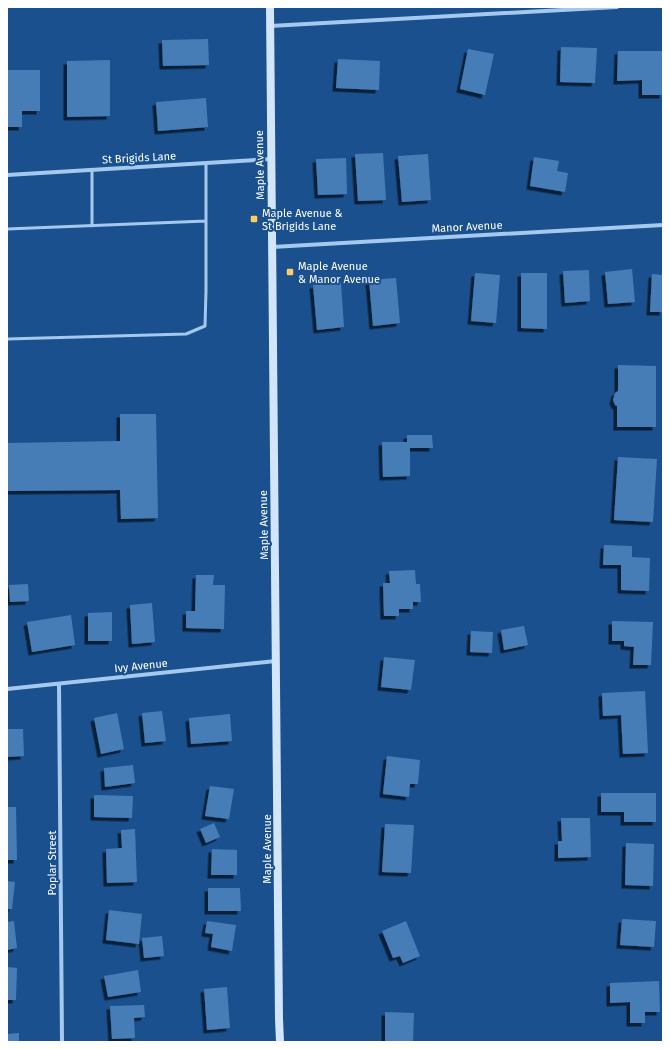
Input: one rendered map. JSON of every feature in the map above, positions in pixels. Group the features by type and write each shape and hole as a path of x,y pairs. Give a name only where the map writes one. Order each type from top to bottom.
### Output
{"main road":[{"name":"Maple Avenue","path":"270,7 280,1042"}],"street":[{"path":"270,26 617,7"},
{"name":"St Brigids Lane","path":"7,175 271,159"},
{"name":"Manor Avenue","path":"272,247 663,225"},
{"name":"Ivy Avenue","path":"7,689 276,660"},
{"name":"Poplar Street","path":"59,684 62,1042"}],"lane":[{"path":"7,340 186,334 205,326 206,163"},
{"path":"92,170 92,226"},
{"path":"7,229 206,221"}],"building":[{"path":"208,39 209,65 163,66 162,40"},
{"path":"561,47 597,48 595,83 560,82"},
{"path":"468,49 494,54 485,95 460,89"},
{"path":"618,51 663,51 663,95 642,95 642,80 617,81"},
{"path":"338,59 380,61 379,90 336,88"},
{"path":"110,60 110,116 67,117 67,61"},
{"path":"7,70 40,70 40,111 22,111 22,127 7,127"},
{"path":"206,98 208,127 158,131 156,102"},
{"path":"383,153 386,200 358,201 355,154"},
{"path":"428,154 431,200 402,202 398,156"},
{"path":"534,157 559,161 557,171 568,173 565,192 530,186"},
{"path":"346,158 347,194 318,195 316,159"},
{"path":"632,269 635,302 608,304 605,272"},
{"path":"589,270 590,301 565,303 563,271"},
{"path":"475,273 500,275 496,323 471,321"},
{"path":"521,273 547,273 547,329 521,328"},
{"path":"652,274 663,275 663,312 650,312"},
{"path":"396,278 400,323 373,326 369,280"},
{"path":"341,283 344,327 317,330 313,285"},
{"path":"618,365 656,366 656,427 617,427 617,406 613,400 615,393 618,391"},
{"path":"120,414 156,414 158,518 121,519 120,490 7,491 7,443 120,441"},
{"path":"407,435 432,435 433,448 410,448 410,476 383,477 382,442 407,442"},
{"path":"618,457 657,459 653,522 614,520"},
{"path":"604,545 632,546 632,557 650,558 649,591 621,590 621,565 603,565"},
{"path":"415,570 416,584 420,584 421,602 413,602 413,609 399,609 399,616 384,616 383,583 390,583 389,571"},
{"path":"196,575 214,575 213,585 225,585 224,629 186,628 186,611 195,611"},
{"path":"28,584 29,601 10,602 9,585"},
{"path":"152,603 155,642 132,644 130,605"},
{"path":"112,612 112,641 88,641 88,613"},
{"path":"71,615 75,645 32,652 27,622"},
{"path":"612,621 653,622 651,665 633,665 634,647 624,646 624,641 612,641"},
{"path":"524,626 528,645 504,650 501,630"},
{"path":"471,631 493,632 492,653 470,652"},
{"path":"384,657 415,660 411,690 381,687"},
{"path":"645,691 648,753 623,754 621,715 603,716 602,693"},
{"path":"162,711 166,741 145,743 142,713"},
{"path":"117,713 124,749 101,754 94,718"},
{"path":"230,714 232,741 191,744 189,718"},
{"path":"7,729 23,729 24,756 7,757"},
{"path":"387,756 420,760 418,784 410,784 409,797 383,794"},
{"path":"133,765 135,783 105,787 104,768"},
{"path":"210,786 234,789 229,819 205,816"},
{"path":"601,793 656,793 656,822 624,822 624,812 601,812"},
{"path":"94,795 133,796 132,818 94,817"},
{"path":"7,807 16,807 17,860 7,860"},
{"path":"561,818 590,818 591,857 558,858 558,841 562,841"},
{"path":"214,823 220,837 206,843 200,829"},
{"path":"385,824 414,825 411,873 382,872"},
{"path":"135,829 137,882 107,883 106,849 122,848 121,830"},
{"path":"626,843 654,844 653,886 625,885"},
{"path":"212,849 237,850 237,875 211,875"},
{"path":"7,881 15,882 12,909 7,909"},
{"path":"208,888 240,888 241,911 208,911"},
{"path":"109,910 142,914 139,944 106,940"},
{"path":"622,919 656,921 654,947 620,945"},
{"path":"14,921 17,948 7,950 7,922"},
{"path":"207,921 236,925 232,951 211,947 213,934 205,933"},
{"path":"406,921 420,956 403,963 400,956 393,958 382,931"},
{"path":"162,936 164,956 144,958 142,938"},
{"path":"7,967 17,968 16,1000 7,1000"},
{"path":"138,970 141,992 108,997 104,976"},
{"path":"659,981 660,1012 645,1012 645,1023 630,1023 630,1002 610,1003 610,983"},
{"path":"227,987 230,1028 207,1030 204,989"},
{"path":"144,1005 145,1017 134,1018 135,1038 112,1039 110,1006"},
{"path":"385,1012 414,1013 413,1042 385,1042"},
{"path":"19,1033 19,1042 7,1042 7,1034"}],"place":[{"name":"Maple Avenue & St Brigids Lane","path":"254,219"},
{"name":"Maple Avenue & Manor Avenue","path":"290,272"}]}
